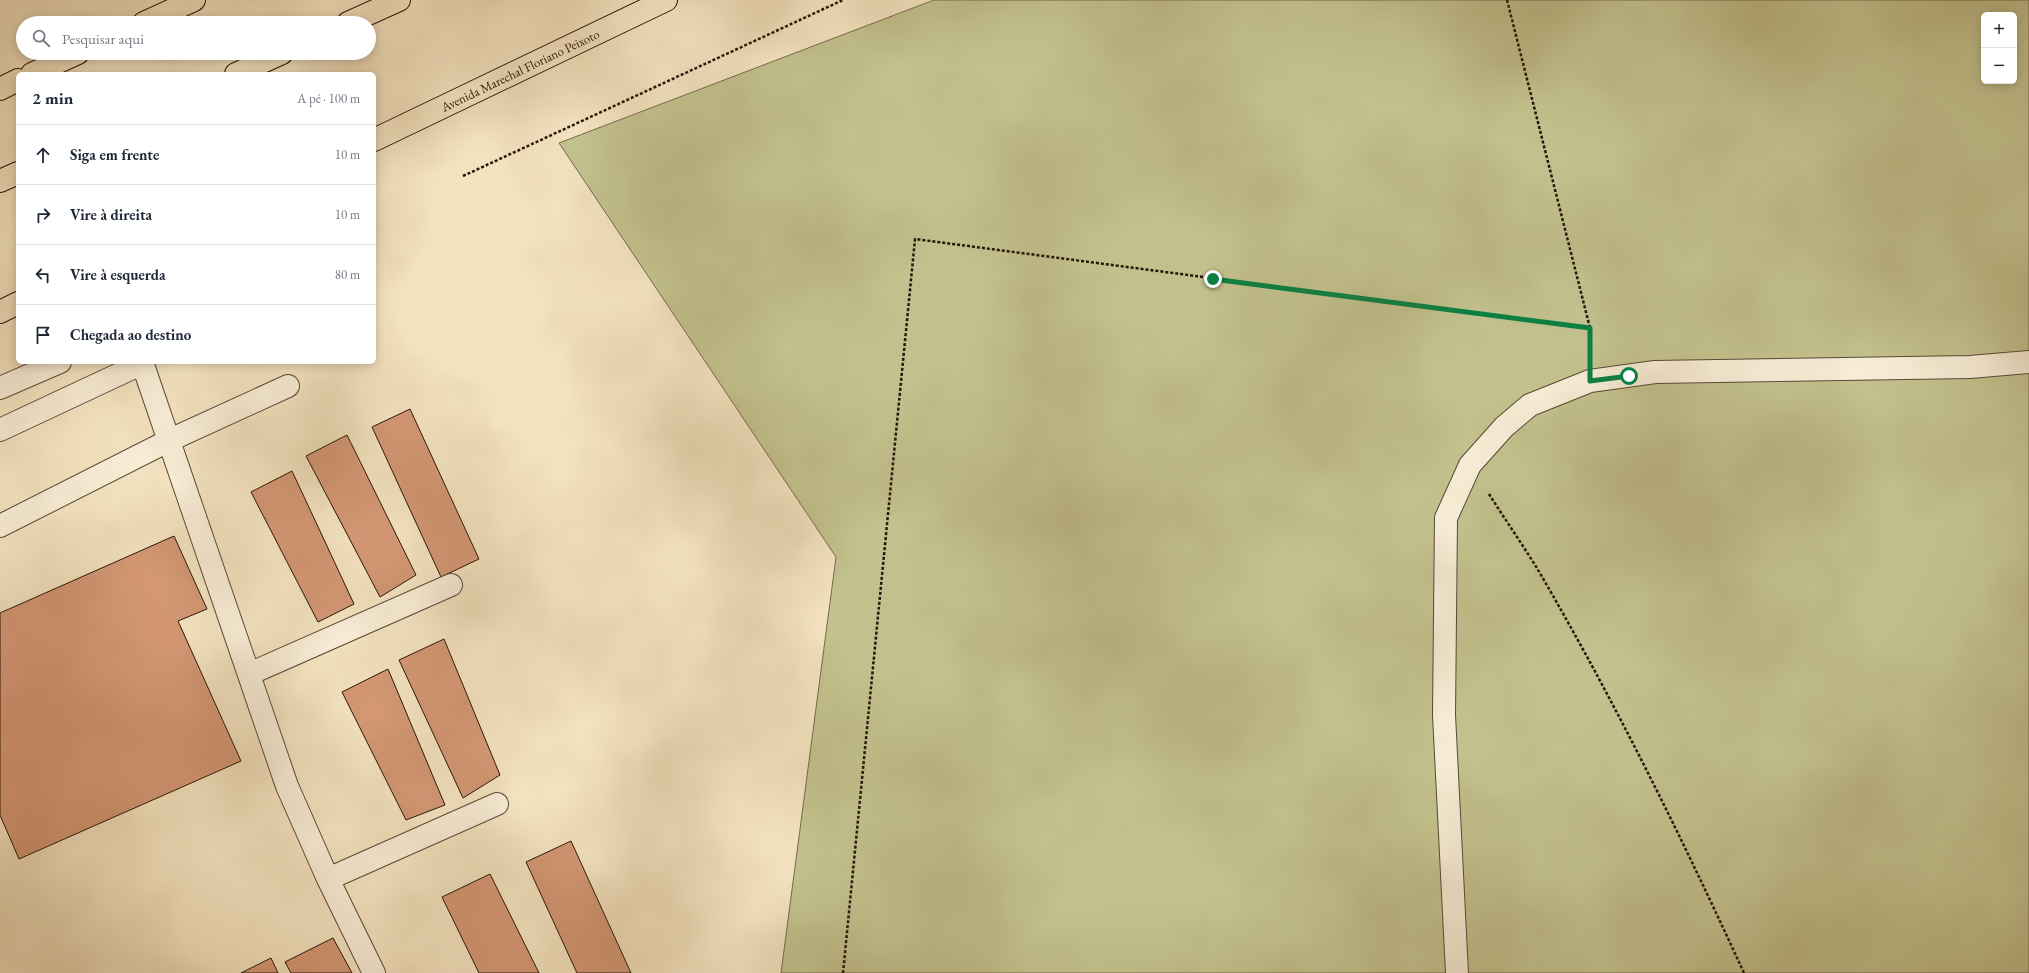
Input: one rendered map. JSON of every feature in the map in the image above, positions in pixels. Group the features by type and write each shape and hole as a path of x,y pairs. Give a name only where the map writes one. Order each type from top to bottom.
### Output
{"main road":[{"path":"159,16 194,0"},
{"path":"364,16 399,0"},
{"name":"Avenida Marechal Floriano Peixoto","path":"376,139 666,0"},
{"path":"36,72 63,60"},
{"path":"240,72 267,60"},
{"path":"0,89 16,81"},
{"path":"0,181 16,174"},
{"path":"0,312 16,304"}],"street":[{"path":"1457,973 1444,715 1446,518 1470,465 1504,427 1530,405 1590,381 1655,372 1970,367 2029,362"},
{"path":"0,388 55,364"},
{"path":"0,430 140,364"},
{"path":"142,364 170,440 287,786 328,879 374,973"},
{"path":"0,526 170,440 288,386"},
{"path":"249,674 451,585"},
{"path":"328,879 497,804"}],"path":[{"path":"463,176 843,0"},
{"path":"1507,0 1590,328 1590,381"},
{"path":"843,973 915,239 1590,328"},
{"path":"1470,465 1541,575 1622,721 1697,870 1744,973"}],"shaded area":[{"path":"934,0 2029,0 2029,973 781,973 836,557 559,143"}],"building":[{"path":"410,409 479,559 441,577 372,427"},
{"path":"347,435 416,575 380,597 306,456"},
{"path":"292,471 354,604 318,622 251,492"},
{"path":"174,536 207,609 178,621 241,761 19,859 0,815 0,613"},
{"path":"444,639 500,775 463,798 399,660"},
{"path":"388,669 445,805 406,820 342,692"},
{"path":"571,841 631,973 577,973 526,862"},
{"path":"490,874 539,973 479,973 442,897"},
{"path":"333,938 352,973 291,973 285,962"},
{"path":"271,958 278,973 241,973"}],"route":[{"path":"1213,279 1590,328 1590,381 1629,376"}]}
